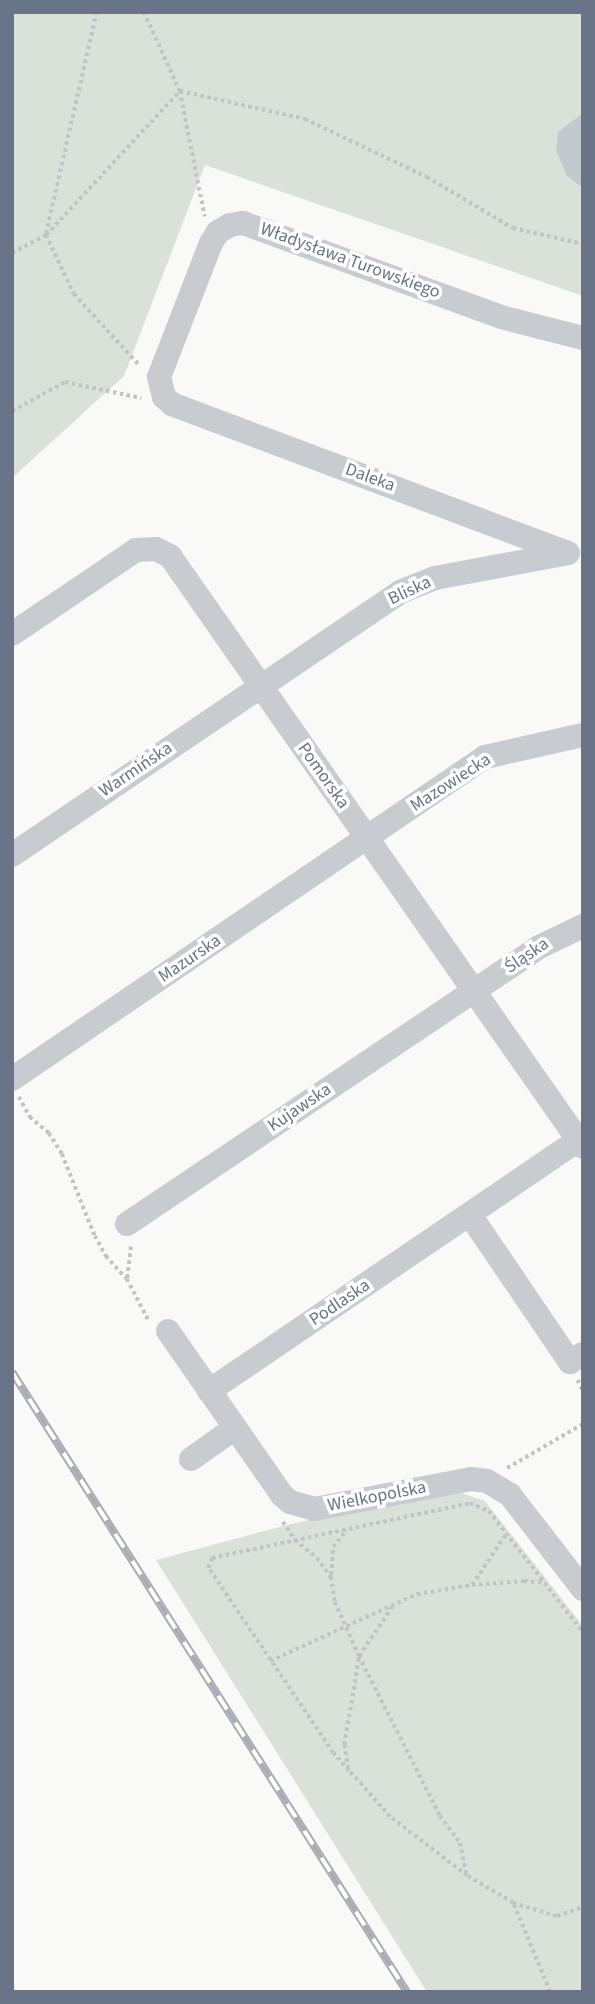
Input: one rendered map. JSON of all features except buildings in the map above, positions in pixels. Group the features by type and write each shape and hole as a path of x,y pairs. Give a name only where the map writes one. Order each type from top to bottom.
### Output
{"street":[{"name":"Władysława Turowskiego","path":"211,243 218,232 230,225 253,225 501,317 583,338"},
{"path":"166,396 162,367 211,243"},
{"name":"Daleka","path":"166,396 488,522 575,552"},
{"path":"485,568 495,545 488,522"},
{"name":"Pomorska","path":"12,634 136,550 156,549 170,556 580,1144"},
{"name":"Bliska","path":"260,686 400,592 435,579 575,552"},
{"name":"Warmińska","path":"12,855 260,686"},
{"name":"Mazowiecka","path":"367,839 485,757 583,735"},
{"name":"Mazurska","path":"13,1079 367,839"},
{"name":"Śląska","path":"473,991 539,947 583,926"},
{"name":"Kujawska","path":"130,1230 473,991"},
{"name":"Podlaska","path":"209,1391 580,1144"},
{"path":"470,1215 570,1362 583,1354"},
{"name":"Wielkopolska","path":"160,1328 209,1391 282,1495 301,1507 325,1508 471,1479 487,1481 510,1495 579,1575"},
{"path":"191,1459 235,1428"}],"path":[{"path":"97,12 46,235 74,294 166,396"},
{"path":"144,12 180,91 211,243"},
{"path":"12,253 46,235 180,91"},
{"path":"180,91 305,119 427,177 513,228 583,244"},
{"path":"12,411 65,382 166,396"},
{"path":"13,1079 30,1117 49,1133 62,1154 106,1256 127,1279 160,1328"},
{"path":"127,1279 130,1230"},
{"path":"502,1471 583,1424"},
{"path":"583,1632 489,1511 470,1503 212,1558 208,1568 349,1772 390,1816 467,1876 513,1903 557,1916 583,1907"},
{"path":"281,1519 295,1540 317,1558 331,1577"},
{"path":"348,1529 333,1547 331,1577 335,1602 359,1656 440,1816 460,1843 467,1876"},
{"path":"472,1585 506,1533"},
{"path":"270,1661 393,1605 438,1588 524,1581 545,1583"},
{"path":"349,1772 344,1745 359,1656 393,1605"},
{"path":"513,1903 550,1992"}],"shaded area":[{"path":"12,12 583,12 583,296 205,165 124,376 12,478"},
{"path":"583,113 583,188 567,176 556,150 558,132"},
{"path":"452,1490 485,1501 583,1626 583,1992 427,1992 156,1560 291,1524"}],"railway":[{"path":"12,1372 407,1992"}]}
